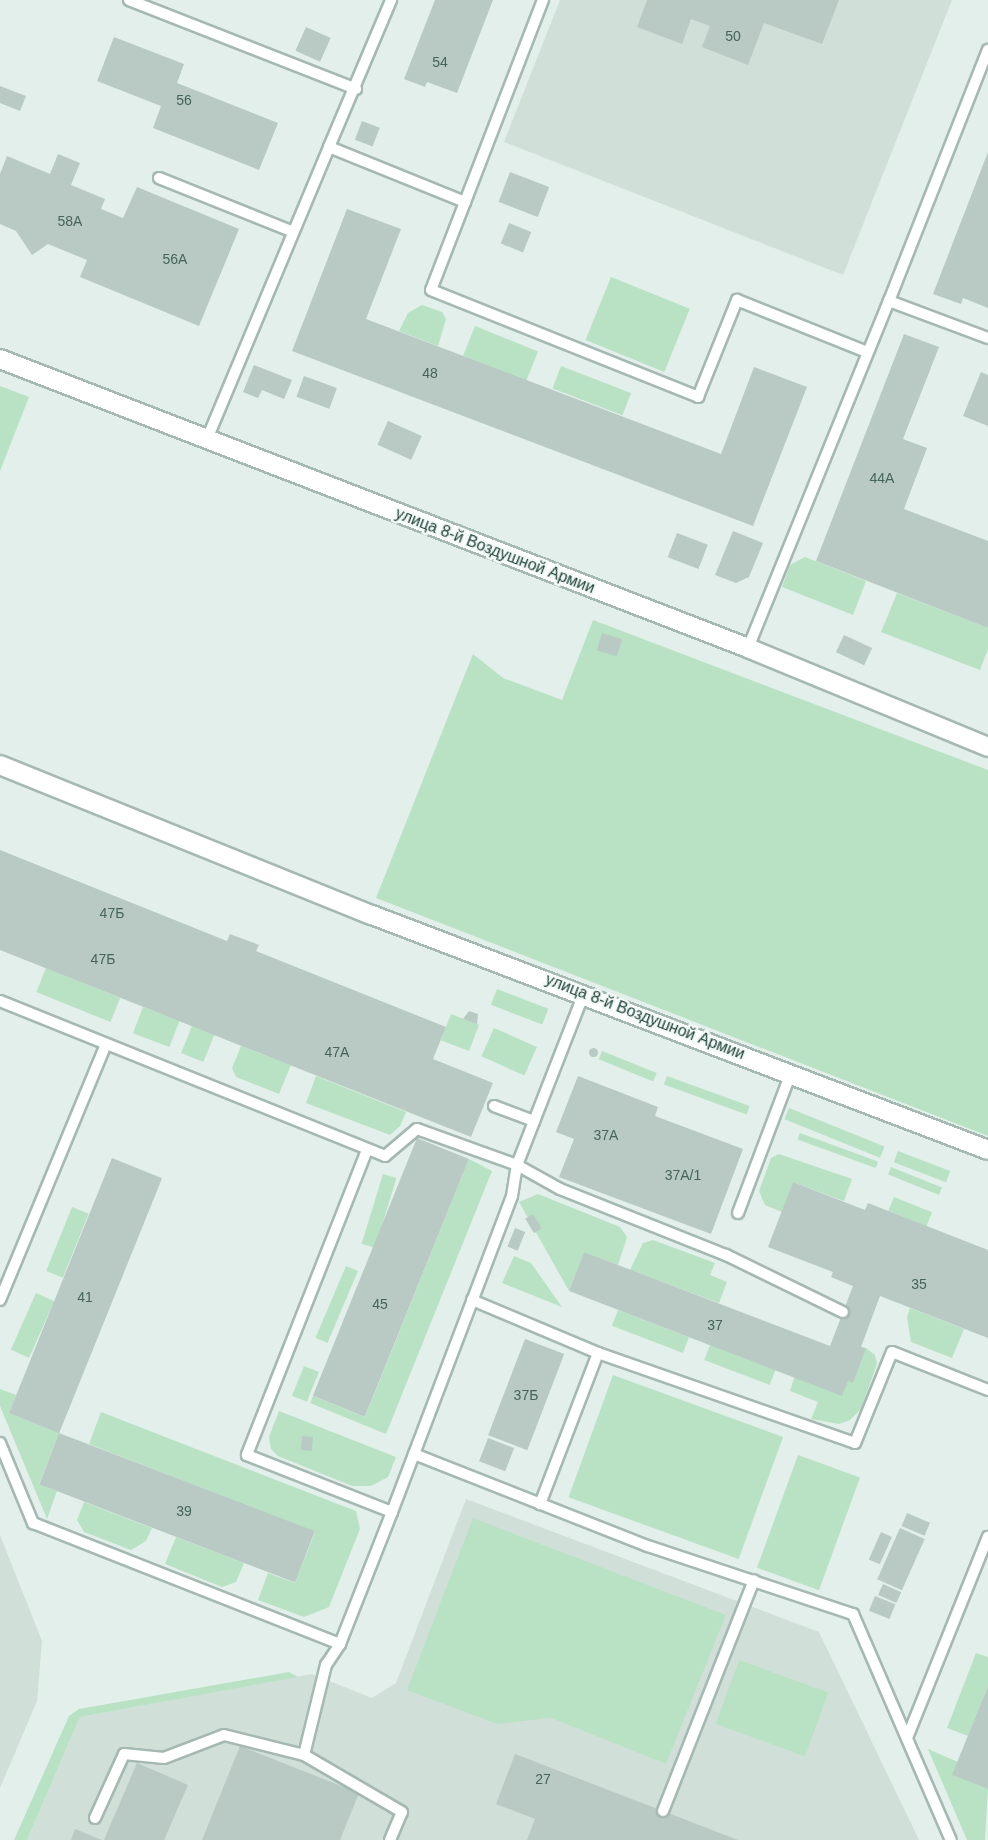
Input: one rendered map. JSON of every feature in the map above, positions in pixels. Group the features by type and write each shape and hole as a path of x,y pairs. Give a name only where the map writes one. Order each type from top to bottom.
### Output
{"street":[{"name":"улица 8-й Воздушной Армии","path":"0,359 748,648 988,747"},
{"name":"улица 8-й Воздушной Армии","path":"0,765 372,915 584,993 988,1150"}],"lane":[{"path":"129,0 356,89"},
{"path":"207,439 291,231 356,89 392,0"},
{"path":"543,0 430,290 698,397 737,300 867,352"},
{"path":"748,648 988,50"},
{"path":"329,147 465,202"},
{"path":"159,178 291,231"},
{"path":"889,301 988,338"},
{"path":"304,1755 326,1665 340,1644 392,1512 512,1196 517,1165 584,993"},
{"path":"0,1001 105,1046 385,1156 417,1129 517,1165 560,1189 726,1255 843,1312"},
{"path":"0,1300 105,1046"},
{"path":"738,1213 791,1073"},
{"path":"495,1106 534,1121"},
{"path":"367,1150 247,1455 392,1512"},
{"path":"472,1300 598,1353 855,1443 892,1352 988,1390"},
{"path":"540,1504 598,1353"},
{"path":"0,1443 33,1522 340,1644"},
{"path":"414,1454 648,1546 853,1614 951,1840"},
{"path":"907,1738 988,1537"},
{"path":"663,1811 754,1580"},
{"path":"95,1818 124,1754 164,1758 224,1735 304,1755 402,1812 390,1840"}],"shaded area":[{"path":"560,0 952,0 843,275 504,142"},
{"path":"466,1499 819,1632 919,1840 27,1840 80,1717 312,1674 372,1698 396,1683"},
{"path":"0,1535 42,1641 37,1701 0,1788"}],"green space":[{"path":"611,277 690,309 664,372 586,340"},
{"path":"422,305 442,312 446,319 438,346 399,331 408,313"},
{"path":"475,326 538,351 526,381 463,356"},
{"path":"561,366 631,393 622,415 552,388"},
{"path":"0,386 29,397 0,471"},
{"path":"805,557 866,581 853,615 782,587 790,565"},
{"path":"897,593 988,628 988,649 980,670 881,632"},
{"path":"593,620 988,770 988,1136 376,898 473,654 503,678 562,700"},
{"path":"46,968 120,998 110,1022 36,992"},
{"path":"497,989 548,1009 542,1025 491,1005"},
{"path":"143,1007 179,1021 169,1047 133,1033"},
{"path":"451,1014 479,1025 469,1051 441,1040"},
{"path":"192,1026 214,1035 203,1062 181,1053"},
{"path":"494,1028 537,1047 524,1075 481,1056"},
{"path":"241,1046 291,1065 279,1094 236,1077 232,1068"},
{"path":"602,1051 657,1073 653,1081 599,1059"},
{"path":"316,1076 406,1112 400,1126 390,1135 306,1103"},
{"path":"667,1076 750,1106 747,1115 664,1084"},
{"path":"789,1108 884,1147 880,1158 785,1119"},
{"path":"800,1133 878,1161 876,1168 798,1140"},
{"path":"898,1151 950,1171 946,1182 894,1162"},
{"path":"779,1154 852,1179 844,1201 793,1182 782,1212 765,1205 759,1191 771,1158"},
{"path":"469,1159 492,1171 386,1434 310,1403 313,1396 365,1417"},
{"path":"891,1167 942,1188 939,1195 888,1174"},
{"path":"383,1174 396,1178 375,1248 362,1244"},
{"path":"538,1194 620,1227 627,1237 618,1265 584,1252 569,1291 519,1202"},
{"path":"894,1197 932,1212 926,1226 888,1211"},
{"path":"72,1207 89,1214 63,1278 46,1271"},
{"path":"653,1240 715,1263 710,1275 727,1282 719,1303 630,1270 643,1243"},
{"path":"514,1256 531,1263 562,1307 502,1283"},
{"path":"346,1266 358,1271 327,1343 316,1338"},
{"path":"36,1293 54,1301 29,1358 11,1350"},
{"path":"910,1308 964,1329 952,1358 911,1342 907,1317"},
{"path":"618,1310 689,1337 683,1353 612,1326"},
{"path":"710,1345 775,1370 770,1385 704,1360"},
{"path":"866,1348 875,1355 877,1364 861,1409 850,1420 839,1424 811,1419 818,1402 790,1391 794,1378 848,1381"},
{"path":"304,1366 319,1372 307,1402 292,1396"},
{"path":"613,1375 783,1437 739,1559 569,1497"},
{"path":"0,1389 16,1395 9,1413 59,1433 39,1484 57,1491 47,1519 0,1406"},
{"path":"279,1411 396,1457 388,1477 371,1486 352,1486 278,1456 271,1449 269,1437"},
{"path":"101,1412 356,1511 360,1529 329,1607 304,1617 258,1600 268,1573 295,1583 315,1532 89,1444"},
{"path":"798,1455 860,1478 819,1590 757,1568"},
{"path":"84,1502 152,1528 146,1541 131,1550 84,1532 77,1520"},
{"path":"473,1518 726,1615 666,1764 551,1718 497,1724 407,1690"},
{"path":"176,1537 244,1563 236,1582 222,1587 165,1564"},
{"path":"976,1653 988,1657 988,1686 968,1736 947,1728"},
{"path":"739,1660 828,1692 805,1756 716,1724"},
{"path":"289,1672 298,1677 80,1717 27,1840 14,1840 69,1716 79,1709"},
{"path":"928,1749 958,1762 953,1775 988,1789 985,1840 967,1840"}],"building":[{"path":"435,0 493,0 457,93 427,82 425,87 404,79"},
{"path":"647,0 839,0 822,44 764,23 748,65 702,47 710,26 691,19 682,44 637,27"},
{"path":"306,27 331,38 320,62 295,51"},
{"path":"114,37 184,64 177,83 278,123 259,170 153,128 161,106 97,81"},
{"path":"0,86 26,96 20,111 0,103"},
{"path":"362,121 380,128 373,146 355,140"},
{"path":"988,152 988,308 963,298 961,304 933,294"},
{"path":"58,154 80,163 71,185 105,199 101,209 123,218 137,187 239,229 199,326 80,277 87,260 48,244 32,255 16,231 0,224 0,174 7,156 50,174"},
{"path":"510,172 549,187 538,217 499,202"},
{"path":"347,209 401,229 366,319 721,454 754,367 807,387 753,526 292,351"},
{"path":"509,223 531,232 523,252 501,243"},
{"path":"904,334 939,347 903,439 927,448 904,509 988,541 988,628 816,561"},
{"path":"254,365 292,380 284,399 262,390 258,398 243,392"},
{"path":"981,372 988,375 988,426 963,416"},
{"path":"304,376 337,388 329,409 296,397"},
{"path":"388,421 422,436 411,460 377,445"},
{"path":"733,531 763,543 749,577 736,583 715,575"},
{"path":"677,533 708,545 698,569 668,557"},
{"path":"602,633 622,639 617,656 597,650"},
{"path":"844,635 872,648 864,665 836,652"},
{"path":"0,850 227,941 230,934 259,945 256,951 446,1027 433,1059 493,1083 471,1137 0,950"},
{"path":"469,1011 478,1014 477,1024 463,1019"},
{"path":"593,1048 597,1052 593,1056 589,1052"},
{"path":"578,1076 658,1107 655,1116 743,1149 711,1234 559,1177 574,1139 556,1132"},
{"path":"417,1138 469,1159 365,1417 313,1396"},
{"path":"112,1158 162,1178 59,1433 9,1413"},
{"path":"793,1182 865,1210 868,1203 988,1250 988,1338 880,1296 861,1347 866,1348 853,1383 848,1381 842,1396 569,1291 584,1252 830,1346 853,1286 831,1277 833,1272 768,1247"},
{"path":"533,1214 542,1229 534,1233 525,1219"},
{"path":"515,1228 525,1232 518,1251 508,1247"},
{"path":"525,1339 564,1354 527,1450 488,1435"},
{"path":"59,1433 315,1531 295,1583 39,1484"},
{"path":"302,1436 313,1437 312,1451 301,1450"},
{"path":"488,1438 514,1448 505,1471 479,1461"},
{"path":"907,1513 930,1523 925,1536 902,1526"},
{"path":"900,1528 925,1539 902,1590 877,1579"},
{"path":"881,1532 892,1537 880,1564 869,1559"},
{"path":"883,1584 901,1592 896,1603 878,1595"},
{"path":"875,1596 895,1604 889,1619 869,1611"},
{"path":"988,1686 988,1789 952,1775"},
{"path":"240,1746 359,1793 340,1840 202,1840"},
{"path":"515,1754 738,1840 527,1840 535,1819 496,1804"},
{"path":"137,1763 188,1785 164,1840 104,1840"},
{"path":"75,1829 102,1840 71,1840"}]}
